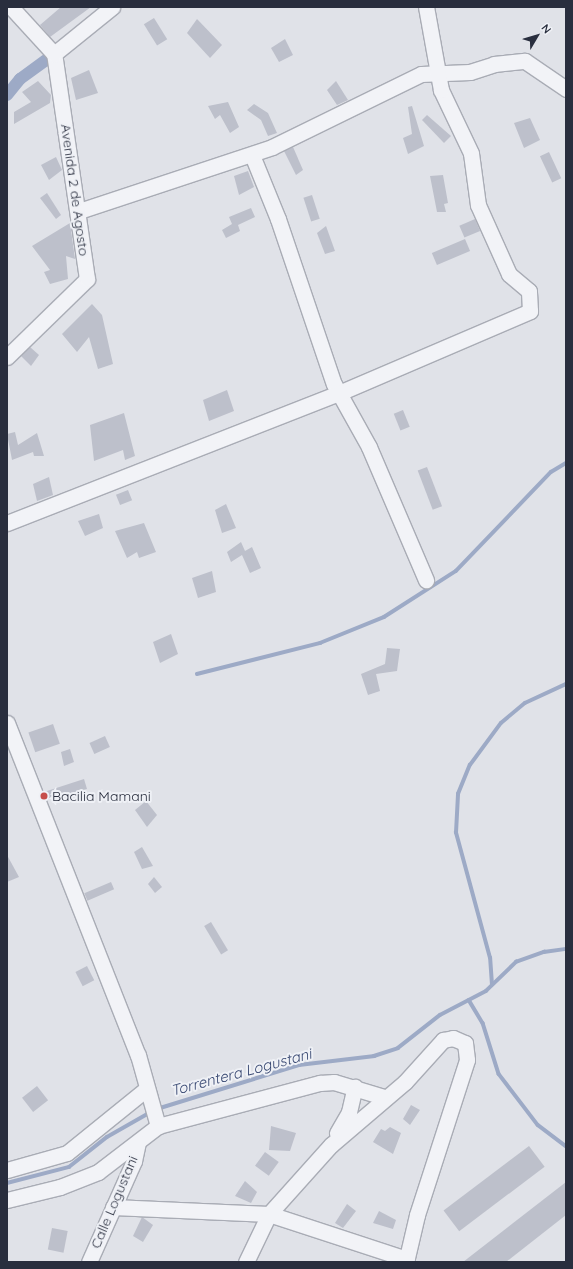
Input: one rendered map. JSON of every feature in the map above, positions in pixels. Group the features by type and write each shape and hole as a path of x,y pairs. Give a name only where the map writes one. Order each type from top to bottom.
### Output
{"street":[{"path":"11,7 54,54 112,7"},
{"path":"7,523 338,393 530,311 529,291 509,274 478,205 471,153 441,90 426,7"},
{"name":"Avenida 2 de Agosto","path":"7,357 87,279 79,211 54,54"},
{"path":"79,211 252,155 421,74 438,72 470,72 494,64 525,61 566,89"},
{"path":"252,155 338,393 369,447 426,580"},
{"path":"7,723 10,739 138,1055 145,1090 155,1116"},
{"path":"113,1207 268,1214 406,1261 417,1215 467,1060 465,1042 454,1038 443,1040 405,1082 384,1097 331,1145 268,1214 246,1262"},
{"path":"7,1200 85,1179 138,1142 155,1116 320,1083 334,1082 355,1087 384,1097"},
{"path":"331,1145 349,1112 355,1087"},
{"path":"7,1170 66,1153 145,1090"},
{"name":"Calle Logustani","path":"89,1262 134,1161 138,1142"}],"building":[{"path":"61,7 91,7 50,37 40,25"},
{"path":"154,18 167,39 157,46 144,24"},
{"path":"197,19 222,45 210,58 187,33"},
{"path":"285,39 293,55 279,62 271,48"},
{"path":"89,70 98,93 76,100 71,78"},
{"path":"38,81 51,95 50,103 14,124 14,112 31,102 22,92"},
{"path":"336,81 348,100 337,105 327,90"},
{"path":"228,102 239,127 230,133 220,115 215,119 208,106"},
{"path":"254,104 268,113 277,133 268,136 261,120 247,110"},
{"path":"412,106 424,146 408,154 403,138 412,134 408,107"},
{"path":"427,115 451,136 444,143 422,120"},
{"path":"530,118 540,140 524,148 514,123"},
{"path":"293,147 303,170 296,175 284,151"},
{"path":"549,152 561,178 552,183 540,156"},
{"path":"56,157 62,170 49,180 41,165"},
{"path":"248,171 254,187 239,195 234,176"},
{"path":"443,175 448,203 444,204 446,212 437,212 430,176"},
{"path":"47,193 61,215 56,219 40,198"},
{"path":"312,195 320,219 311,222 303,198"},
{"path":"251,208 255,217 238,225 240,231 226,238 222,230 232,224 229,217"},
{"path":"475,219 480,231 464,238 459,226"},
{"path":"70,223 75,259 66,256 68,279 50,284 44,272 50,270 32,246"},
{"path":"326,226 335,251 325,254 317,233"},
{"path":"465,239 470,251 437,265 432,253"},
{"path":"92,304 102,315 113,364 98,369 89,337 77,352 62,334"},
{"path":"30,347 39,355 31,366 21,356"},
{"path":"227,390 234,411 209,421 203,400"},
{"path":"403,410 410,427 400,430 394,414"},
{"path":"124,413 135,456 125,460 123,450 94,461 90,425"},
{"path":"15,432 18,445 37,433 44,456 34,456 33,452 12,460 7,434"},
{"path":"427,467 442,506 433,510 418,471"},
{"path":"49,477 53,495 37,501 33,484"},
{"path":"128,490 132,500 120,505 116,495"},
{"path":"226,504 236,528 222,533 215,510"},
{"path":"99,514 103,528 85,536 78,521"},
{"path":"144,523 156,552 139,558 137,552 127,558 115,531"},
{"path":"241,542 245,551 252,547 261,568 250,573 242,555 231,562 227,552"},
{"path":"212,571 216,592 198,598 192,578"},
{"path":"171,634 178,654 160,663 153,642"},
{"path":"387,648 400,649 397,671 376,674 380,691 368,695 361,674 385,664"},
{"path":"53,724 60,744 35,752 28,732"},
{"path":"105,736 110,747 94,754 89,743"},
{"path":"70,749 74,762 64,766 61,752"},
{"path":"84,779 87,789 47,799 44,792"},
{"path":"146,801 157,815 147,827 135,810"},
{"path":"142,847 153,866 142,869 134,852"},
{"path":"7,855 19,877 7,882"},
{"path":"154,877 162,887 155,893 148,884"},
{"path":"111,882 114,889 87,901 84,893"},
{"path":"211,922 228,950 221,954 204,926"},
{"path":"87,966 94,980 83,986 75,972"},
{"path":"37,1086 48,1100 33,1112 22,1098"},
{"path":"411,1105 420,1110 410,1125 403,1119"},
{"path":"271,1126 296,1133 290,1151 269,1150"},
{"path":"390,1127 401,1133 393,1154 373,1142 381,1129 385,1131"},
{"path":"529,1146 545,1167 459,1231 444,1210"},
{"path":"265,1152 279,1162 269,1176 255,1166"},
{"path":"245,1181 257,1192 251,1203 235,1196"},
{"path":"566,1182 566,1215 506,1262 463,1262"},
{"path":"347,1204 356,1211 343,1228 335,1223"},
{"path":"379,1211 396,1220 393,1229 373,1223"},
{"path":"142,1217 153,1225 143,1242 133,1236"},
{"path":"52,1228 68,1231 64,1253 48,1250"}],"waterway":[{"path":"63,56 102,24"},
{"path":"7,95 20,79 46,60"},
{"path":"197,674 320,643 384,617 456,571 551,472 566,463"},
{"path":"492,985 490,958 456,833 458,794 470,765 501,723 525,703 566,684"},
{"name":"Torrentera Logustani","path":"157,1109 299,1065 374,1056 398,1048 440,1015 486,991 516,962 544,952 566,949"},
{"path":"469,1000 483,1023 499,1074 538,1125 566,1146"},
{"name":"Torrentera Logustani","path":"7,1183 69,1167 107,1137 151,1112"}],"place":[{"name":"Bacilia Mamani","path":"44,796"}]}
